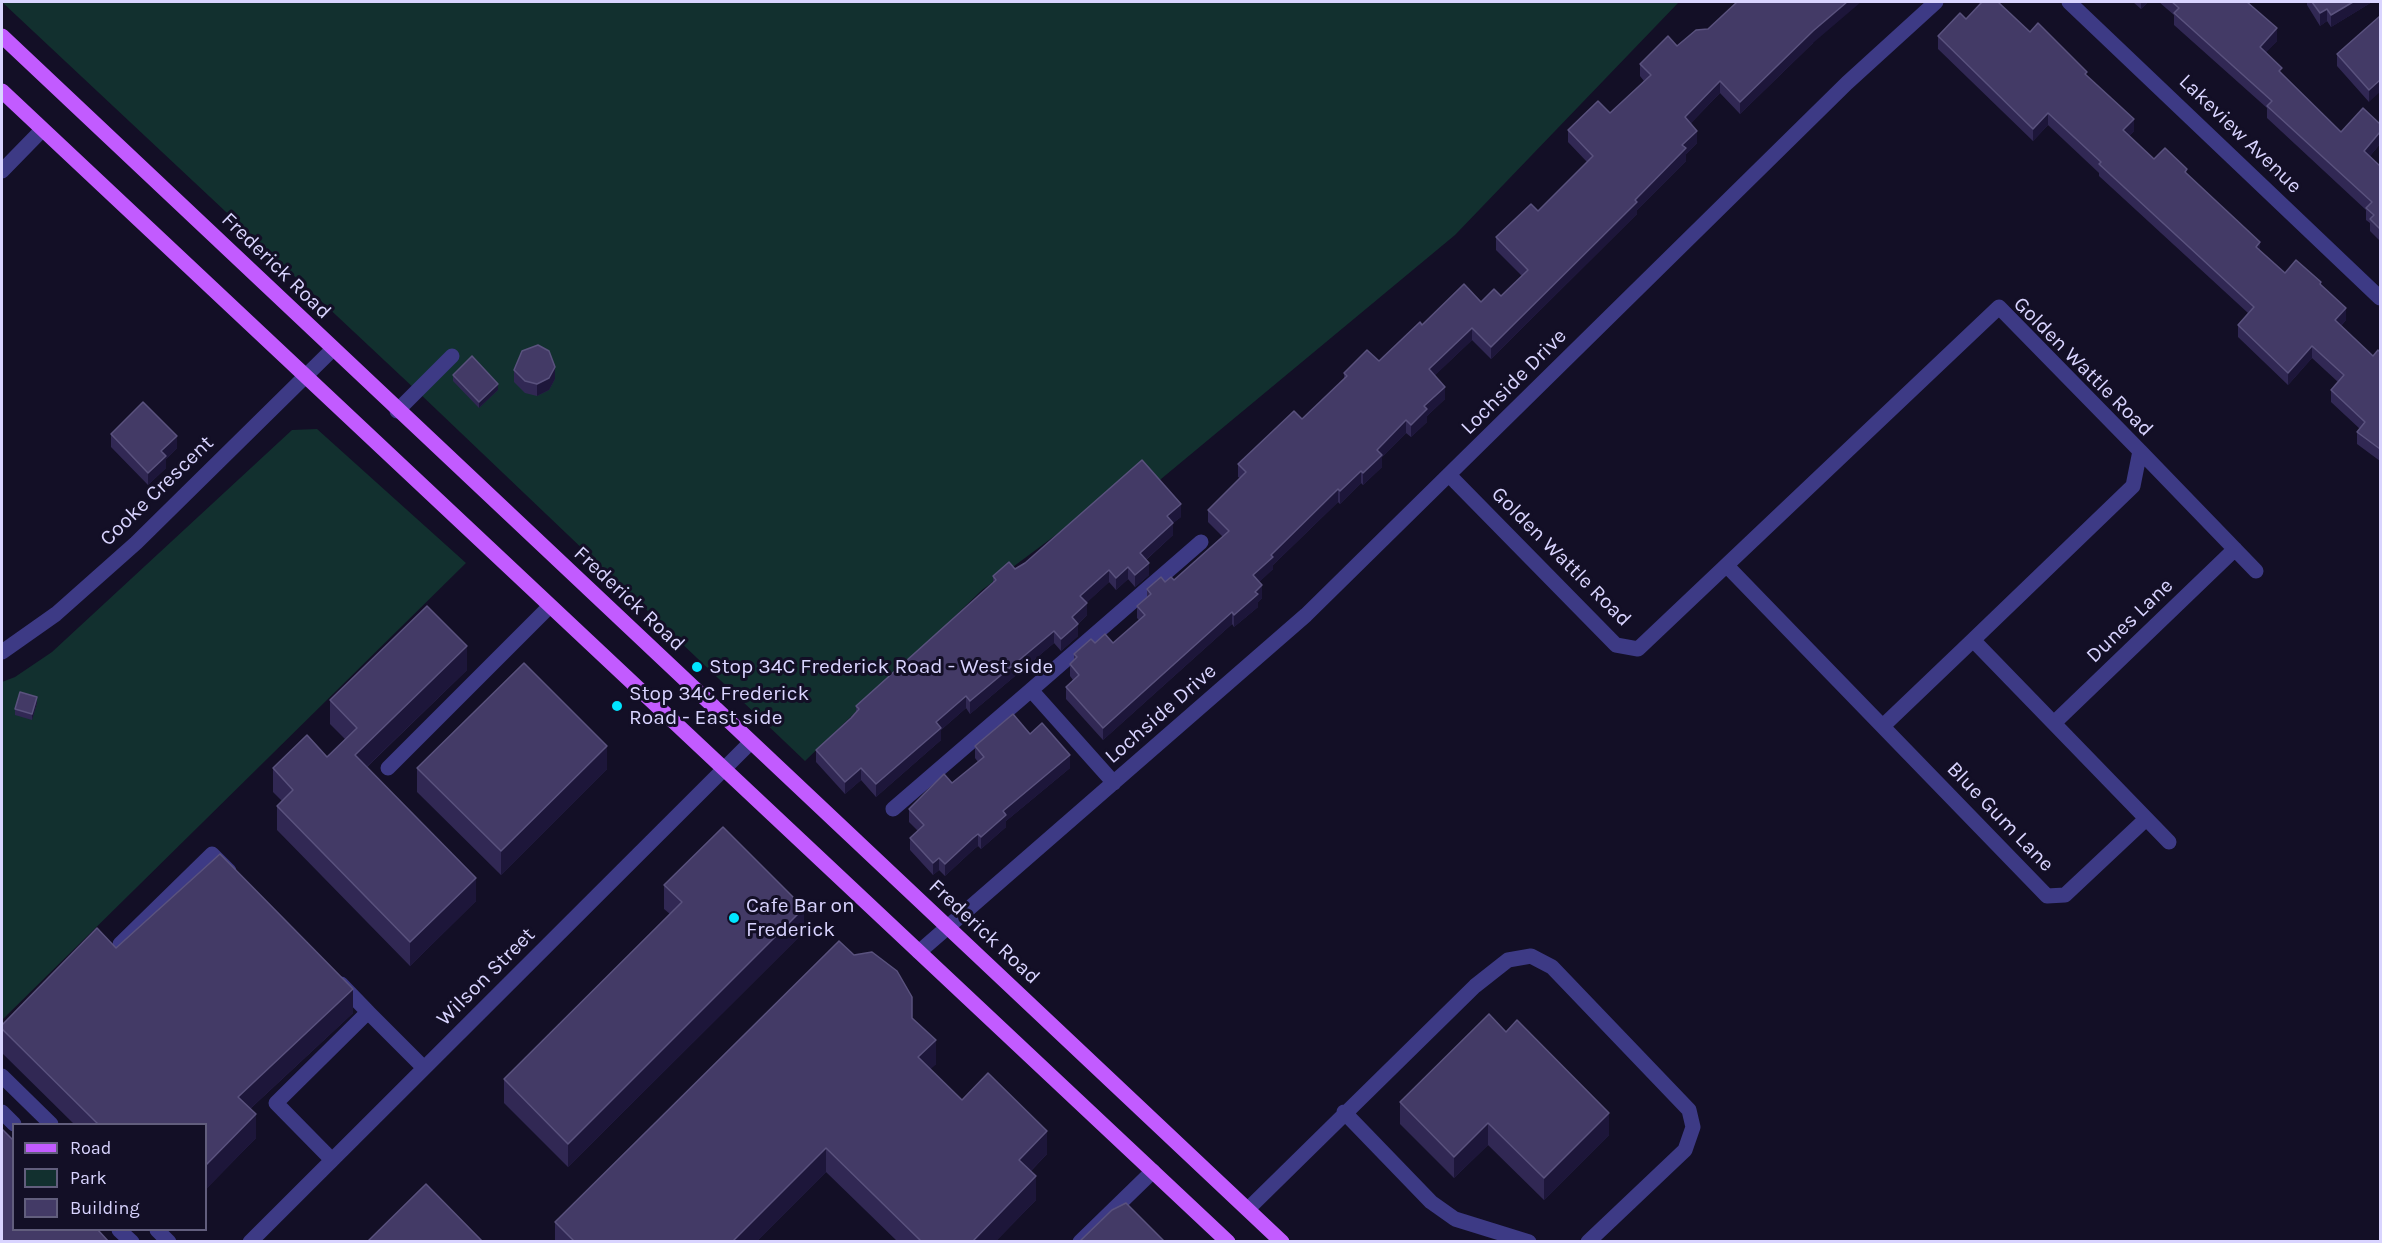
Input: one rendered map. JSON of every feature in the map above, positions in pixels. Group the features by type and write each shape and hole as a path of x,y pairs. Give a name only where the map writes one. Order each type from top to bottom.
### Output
{"main road":[{"name":"Frederick Road","path":"2,36 71,99 332,350 1282,1242"},
{"path":"2,91 1228,1242"}],"street":[{"name":"Lochside Drive","path":"919,952 1306,615 1450,476 1847,83 1936,2"},
{"name":"Lakeview Avenue","path":"2069,2 2380,298"},
{"path":"2,171 42,129"},
{"name":"Golden Wattle Road","path":"1450,476 1616,645 1638,649 1728,567 1999,307 2140,451 2133,486 1973,640"},
{"name":"Cooke Crescent","path":"2,652 56,614 136,543 304,375 332,350"},
{"path":"397,411 452,356"},
{"path":"2140,451 2256,571"},
{"path":"893,809 1201,542"},
{"name":"Dunes Lane","path":"2054,723 2235,549"},
{"name":"Blue Gum Lane","path":"1728,567 2047,896 2065,895 2146,819"},
{"path":"388,768 550,606"},
{"path":"1882,726 1973,640 2169,842"},
{"name":"Lochside Drive","path":"1031,690 1114,783"},
{"name":"Wilson Street","path":"250,1242 751,742"},
{"path":"120,944 212,854 236,879"},
{"path":"1248,1209 1344,1112 1475,986 1509,960 1531,956 1552,968 1689,1110 1694,1127 1685,1149 1588,1242"},
{"path":"327,970 424,1068"},
{"path":"332,1160 276,1103 368,1012"},
{"path":"2,1076 49,1123"},
{"path":"1344,1112 1431,1202 1455,1220 1529,1242"},
{"path":"1080,1242 1153,1171"},
{"path":"120,1231 132,1242"},
{"path":"158,1231 169,1242"}],"green space":[{"path":"2,2 1679,2 1455,235 1155,484 1143,470 982,590 805,761 417,391"},
{"path":"317,429 466,563 2,1020 2,682 15,677 52,652 292,430"}],"building":[{"path":"1737,2 1847,2 1813,31 1740,102 1720,81 1685,117 1697,131 1682,145 1686,148 1635,200 1637,202 1491,347 1472,328 1429,369 1445,387 1424,406 1427,409 1411,425 1406,420 1377,450 1382,455 1340,491 1338,489 1271,555 1273,557 1253,575 1262,585 1255,592 1258,594 1234,615 1232,612 1103,728 1066,687 1079,675 1070,664 1077,657 1074,654 1091,639 1095,643 1105,634 1113,643 1145,615 1137,606 1151,594 1147,589 1161,577 1165,582 1171,577 1174,580 1229,531 1208,510 1246,472 1238,464 1294,411 1302,419 1347,376 1344,373 1367,350 1379,361 1420,322 1422,325 1464,284 1481,302 1494,289 1501,296 1528,270 1496,237 1531,204 1538,211 1593,156 1568,130 1598,101 1610,113 1651,75 1640,64 1668,36 1677,46 1696,30 1708,29"},
{"path":"1982,2 1998,2 2030,32 2038,23 2087,72 2085,74 2134,119 2123,130 2154,159 2165,148 2187,169 2185,172 2260,242 2256,247 2285,273 2296,260 2346,308 2335,320 2373,356 2378,350 2380,352 2380,449 2357,432 2365,422 2331,390 2344,375 2312,346 2288,373 2238,325 2254,307 2099,164 2101,162 2048,113 2033,129 1938,36 1960,13 1966,19"},
{"path":"2172,2 2247,2 2277,28 2260,47 2282,68 2279,71 2341,132 2363,108 2380,124 2380,132 2364,151 2380,166 2380,229 2370,219 2374,215 2366,208 2372,202 2267,106 2272,101 2174,13 2179,8"},
{"path":"2312,2 2353,2 2331,15 2327,9 2320,13"},
{"path":"2380,16 2380,80 2369,90 2337,54"},
{"path":"538,345 549,351 555,367 549,378 537,384 525,381 514,370 522,351"},
{"path":"472,356 498,384 479,402 453,375"},
{"path":"143,402 177,436 161,451 166,456 148,473 111,434"},
{"path":"1142,460 1181,504 1167,516 1173,523 1140,553 1149,563 1135,575 1128,567 1116,578 1109,570 1080,596 1087,603 1072,617 1078,624 1061,639 1054,631 970,701 966,696 936,722 941,728 876,784 861,768 845,782 816,750 851,718 859,709 856,706 996,580 993,576 1009,562 1015,569 1025,563"},
{"path":"427,606 467,646 355,755 476,878 410,942 277,806 293,790 273,768 307,735 327,757 357,728 330,700"},
{"path":"524,663 607,746 501,851 417,768"},
{"path":"20,692 37,697 32,714 15,709"},
{"path":"1013,714 1030,734 1042,723 1070,755 1003,811 1006,815 981,837 978,834 945,864 939,858 933,863 910,838 924,825 909,809 944,774 952,783 984,757 975,746"},
{"path":"723,827 804,908 568,1144 504,1079 682,902 664,885"},
{"path":"220,854 353,989 238,1097 256,1114 207,1164 207,1123 97,1123 2,1029 2,1025 97,928 116,948"},
{"path":"839,941 854,955 872,952 897,971 912,997 912,1018 936,1040 918,1057 962,1100 988,1073 1047,1131 1019,1160 1036,1176 972,1242 922,1242 826,1148 732,1242 575,1242 555,1222"},
{"path":"1489,1014 1506,1032 1517,1020 1609,1113 1544,1178 1488,1123 1454,1157 1400,1102"},
{"path":"2,1129 12,1139 12,1231 99,1231 109,1242 2,1242"},
{"path":"426,1184 483,1242 367,1242"},
{"path":"1126,1203 1165,1242 1079,1242 1112,1210"}],"place":[{"name":"Stop 34C Frederick Road - West side","path":"697,667"},
{"name":"Stop 34C Frederick Road - East side","path":"617,706"},
{"name":"Cafe Bar on Frederick","path":"734,918"}]}
